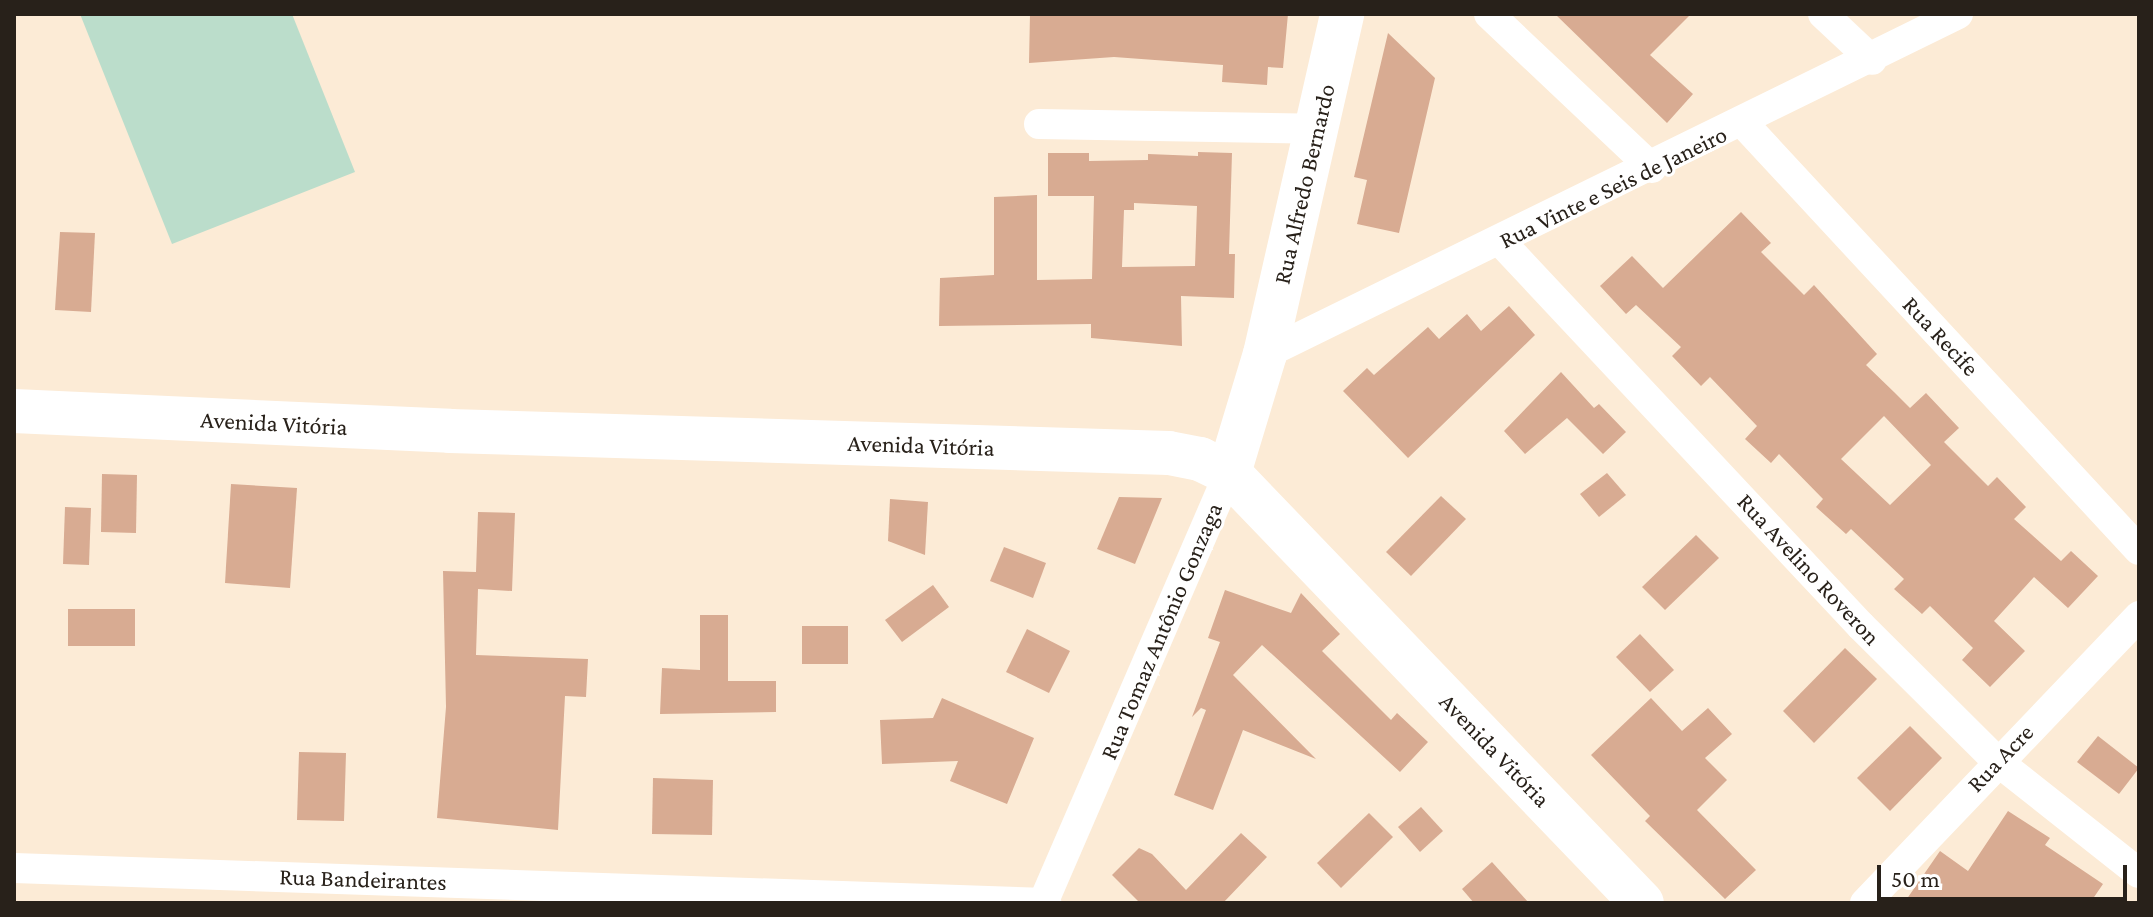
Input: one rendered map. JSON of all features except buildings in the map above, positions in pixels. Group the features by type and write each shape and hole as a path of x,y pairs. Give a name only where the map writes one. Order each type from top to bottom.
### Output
{"street":[{"name":"Rua Alfredo Bernardo","path":"1265,354 1342,14"},
{"path":"1489,14 1652,168"},
{"path":"1823,14 1872,60"},
{"name":"Rua Vinte e Seis de Janeiro","path":"1265,354 1652,168 1872,60 1958,14"},
{"name":"Rua Recife","path":"1743,123 2139,550"},
{"path":"1039,124 1317,129"},
{"name":"Rua Avelino Roveron","path":"1501,242 1861,626 1997,761 2139,873"},
{"name":"Rua Tomaz Antônio Gonzaga","path":"1045,902 1229,473 1265,354"},
{"name":"Avenida Vitória","path":"14,411 450,431 1169,453 1200,459 1229,473 1642,903"},
{"name":"Rua Acre","path":"1865,903 1997,761 2139,616"},
{"name":"Rua Bandeirantes","path":"14,868 1045,902"}],"green space":[{"path":"80,14 292,14 355,172 172,244"}]}
